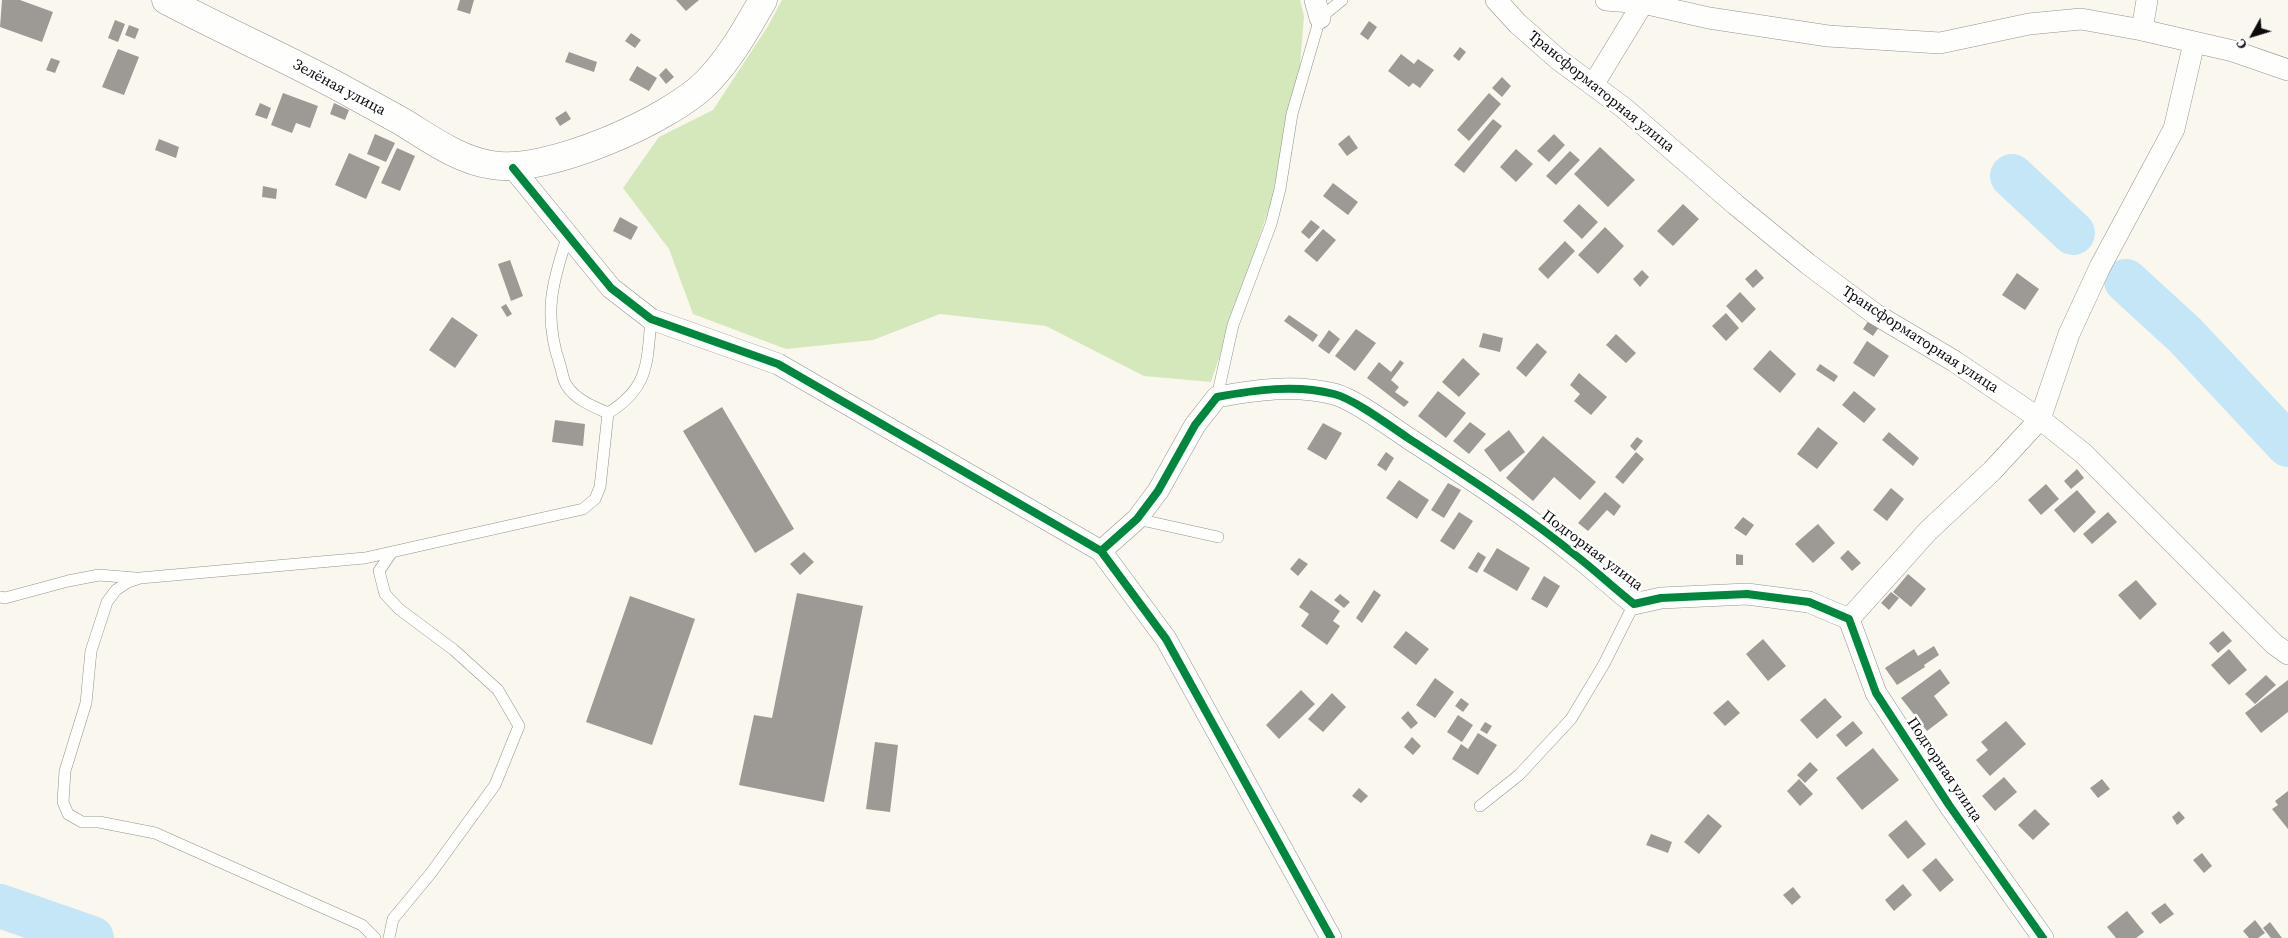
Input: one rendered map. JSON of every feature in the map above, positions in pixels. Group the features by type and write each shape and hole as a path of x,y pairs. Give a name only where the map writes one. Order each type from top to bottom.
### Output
{"street":[{"name":"Зелёная улица","path":"173,2 313,73 468,159 513,168 538,164 588,147 646,123 690,97 723,64 763,0"},
{"name":"Трансформаторная улица","path":"1496,0 1518,24 1624,108 1736,205 1816,270 1875,314 1954,361 2040,419 2084,454 2274,644 2288,654"},
{"path":"1606,0 1643,3 1708,18 1828,36 1940,43 2029,24 2081,19 2233,50 2288,70"},
{"path":"2142,30 2147,0"},
{"path":"1593,85 1643,3"},
{"path":"1849,620 1928,531 1992,471 2040,419 2069,334 2096,275 2174,129 2194,43"},
{"path":"513,168 612,288 651,319 778,364 1101,551 1166,639 1331,938"},
{"name":"Подгорная улица","path":"1217,397 1249,391 1292,388 1335,394 1371,414 1483,487 1579,558 1634,604 1662,598 1747,594 1809,602 1849,620 1876,693 1949,805 2043,938"},
{"path":"1101,551 1137,519 1158,491 1196,425 1217,397"}],"lane":[{"path":"1217,397 1233,325 1271,224 1280,189 1292,114 1318,9 1342,0"},
{"path":"568,235 553,285 549,319 555,351 567,386 586,403 608,413"},
{"path":"608,413 625,403 640,384 647,360 651,319"},
{"path":"0,597 5,598 68,581 99,575 140,578 365,558 583,509 595,499 600,487 608,413"},
{"path":"1137,519 1218,537"},
{"path":"389,938 394,919 431,873 496,785 519,726 498,690 454,650 399,609 385,594 379,571 392,552"},
{"path":"140,578 128,582 116,590 107,602 91,651 86,703 65,771 63,802 68,814 82,822 99,822 156,833 362,924 375,938"},
{"path":"1480,806 1519,775 1571,719 1604,664 1634,604"}],"green space":[{"path":"782,0 1300,0 1304,16 1299,77 1271,202 1211,382 1144,376 1046,326 940,314 873,340 786,349 693,314 669,249 623,188 659,137 713,110 768,26"}],"building":[{"path":"2,0 20,0 53,12 42,42 0,27"},
{"path":"460,0 474,0 470,14 457,10"},
{"path":"676,0 699,0 686,11"},
{"path":"115,20 125,24 118,42 108,38"},
{"path":"1369,21 1377,27 1368,40 1360,34"},
{"path":"129,25 139,29 135,39 125,35"},
{"path":"631,33 641,40 635,48 625,41"},
{"path":"1460,47 1466,52 1459,61 1453,56"},
{"path":"118,49 139,57 124,95 102,87"},
{"path":"569,52 597,62 594,72 565,62"},
{"path":"1401,54 1414,64 1418,59 1434,70 1420,88 1413,83 1409,87 1388,71"},
{"path":"51,58 60,61 55,73 46,70"},
{"path":"637,66 657,78 649,91 629,80"},
{"path":"666,68 674,77 666,84 659,75"},
{"path":"1502,77 1511,86 1502,97 1492,88"},
{"path":"283,93 318,106 310,128 296,123 292,133 271,125"},
{"path":"1489,93 1501,104 1469,141 1457,130"},
{"path":"260,103 271,108 267,119 255,115"},
{"path":"334,103 349,110 345,120 330,114"},
{"path":"566,111 571,119 560,126 555,118"},
{"path":"1493,119 1502,126 1464,173 1454,165"},
{"path":"375,134 395,143 386,162 367,154"},
{"path":"1554,134 1565,145 1549,162 1537,151"},
{"path":"1349,135 1358,148 1347,156 1338,144"},
{"path":"159,139 179,147 176,158 155,150"},
{"path":"1600,147 1635,180 1608,207 1574,174"},
{"path":"397,148 415,156 400,191 381,183"},
{"path":"1516,149 1533,164 1516,182 1500,167"},
{"path":"1570,151 1580,160 1556,185 1546,176"},
{"path":"349,153 380,167 366,199 335,185"},
{"path":"1333,183 1358,202 1348,215 1323,196"},
{"path":"263,186 277,189 276,199 262,197"},
{"path":"1579,204 1598,222 1582,239 1563,221"},
{"path":"1683,204 1699,219 1673,246 1657,231"},
{"path":"620,217 638,227 631,240 613,231"},
{"path":"1311,220 1320,227 1309,239 1301,232"},
{"path":"1605,227 1624,246 1598,274 1578,255"},
{"path":"1323,229 1336,240 1317,262 1304,251"},
{"path":"1565,241 1575,251 1548,279 1538,269"},
{"path":"510,260 523,296 511,301 498,264"},
{"path":"1756,269 1764,278 1753,288 1745,279"},
{"path":"1642,270 1649,277 1640,287 1633,279"},
{"path":"2017,273 2039,289 2025,310 2002,295"},
{"path":"1740,292 1756,309 1742,323 1726,306"},
{"path":"506,304 512,314 507,317 501,307"},
{"path":"1726,313 1739,328 1726,341 1712,326"},
{"path":"1289,315 1318,335 1313,342 1284,321"},
{"path":"452,317 478,335 455,368 429,350"},
{"path":"1869,320 1879,327 1873,336 1863,329"},
{"path":"1356,329 1376,343 1355,371 1335,356"},
{"path":"1329,330 1340,339 1329,354 1318,346"},
{"path":"1483,333 1503,338 1500,352 1479,347"},
{"path":"1616,334 1636,353 1626,363 1606,345"},
{"path":"1867,341 1889,356 1874,377 1853,363"},
{"path":"1537,343 1547,352 1526,377 1516,368"},
{"path":"1770,350 1796,374 1780,393 1753,369"},
{"path":"1463,358 1480,374 1459,397 1442,382"},
{"path":"1400,360 1404,363 1391,380 1399,387 1395,392 1409,402 1404,407 1367,378 1379,362 1391,372"},
{"path":"1820,364 1838,376 1834,382 1816,370"},
{"path":"1579,373 1607,397 1591,415 1574,401 1580,394 1570,385"},
{"path":"1438,391 1466,413 1446,438 1418,416"},
{"path":"1854,391 1876,409 1864,423 1842,405"},
{"path":"722,407 794,529 755,553 683,431"},
{"path":"555,420 585,424 583,446 552,442"},
{"path":"1470,422 1486,434 1469,454 1453,441"},
{"path":"1323,423 1342,433 1326,460 1307,449"},
{"path":"1818,427 1838,443 1817,469 1797,454"},
{"path":"1509,430 1525,452 1500,472 1484,450"},
{"path":"1889,432 1919,458 1913,466 1882,440"},
{"path":"1543,436 1596,482 1580,500 1554,477 1533,501 1506,478"},
{"path":"1637,437 1643,441 1635,451 1630,446"},
{"path":"1386,452 1394,458 1386,471 1377,465"},
{"path":"1636,452 1644,459 1623,484 1615,477"},
{"path":"2077,469 2084,478 2071,489 2064,481"},
{"path":"1399,480 1429,500 1417,519 1386,498"},
{"path":"1448,483 1461,490 1444,518 1431,510"},
{"path":"2046,484 2059,499 2041,515 2028,500"},
{"path":"1891,488 1904,499 1887,521 1873,510"},
{"path":"2077,490 2096,512 2074,533 2054,510"},
{"path":"1605,492 1621,506 1614,516 1607,510 1588,531 1578,523"},
{"path":"1459,512 1473,521 1454,550 1440,541"},
{"path":"2108,512 2117,522 2092,544 2083,534"},
{"path":"1743,517 1754,525 1746,536 1734,528"},
{"path":"1818,524 1835,543 1813,563 1795,544"},
{"path":"1497,548 1530,568 1517,591 1483,571"},
{"path":"1848,550 1861,563 1852,571 1840,558"},
{"path":"804,552 814,562 800,575 790,564"},
{"path":"1478,552 1486,557 1477,573 1468,568"},
{"path":"1736,554 1743,555 1743,565 1736,565"},
{"path":"1299,558 1308,564 1298,576 1290,569"},
{"path":"1908,574 1926,589 1911,607 1893,592"},
{"path":"1544,576 1560,586 1547,608 1531,599"},
{"path":"2136,580 2157,604 2140,620 2118,595"},
{"path":"1311,590 1340,611 1333,621 1340,626 1327,645 1301,626 1309,614 1299,607"},
{"path":"1374,590 1381,595 1362,623 1356,618"},
{"path":"1891,592 1899,598 1889,610 1881,603"},
{"path":"797,593 863,606 824,802 739,785 754,715 772,718"},
{"path":"1340,594 1350,602 1344,608 1334,600"},
{"path":"630,596 695,619 652,745 586,722"},
{"path":"1406,631 1429,649 1416,665 1393,647"},
{"path":"2223,631 2232,641 2218,653 2209,643"},
{"path":"1763,639 1786,666 1768,681 1746,654"},
{"path":"1934,646 1939,655 1924,665 1925,667 1897,685 1885,668 1914,649 1918,656"},
{"path":"2229,649 2247,670 2229,685 2211,665"},
{"path":"1940,669 1950,683 1934,696 1948,715 1927,731 1901,698"},
{"path":"2266,675 2276,685 2255,704 2245,694"},
{"path":"1435,678 1454,692 1435,718 1416,705"},
{"path":"2288,680 2288,712 2261,733 2245,713"},
{"path":"1301,690 1315,704 1279,739 1266,725"},
{"path":"1332,693 1346,707 1323,732 1308,719"},
{"path":"1461,698 1469,704 1463,712 1455,706"},
{"path":"1825,698 1842,717 1817,739 1800,720"},
{"path":"1728,700 1740,713 1725,726 1713,713"},
{"path":"1408,711 1418,723 1411,729 1401,718"},
{"path":"1458,715 1473,725 1462,742 1447,732"},
{"path":"1853,721 1863,733 1846,747 1836,735"},
{"path":"2006,721 2026,744 1990,776 1976,760 1988,750 1981,742"},
{"path":"1485,722 1492,726 1487,734 1480,730"},
{"path":"1478,733 1497,745 1478,775 1452,759 1461,744 1468,749"},
{"path":"1412,737 1421,746 1413,755 1404,747"},
{"path":"875,742 898,745 890,812 866,809"},
{"path":"1873,748 1899,780 1862,810 1836,778"},
{"path":"1810,762 1818,770 1805,783 1797,775"},
{"path":"2004,777 2017,792 1995,811 1982,796"},
{"path":"1799,779 1813,794 1800,806 1787,791"},
{"path":"2102,779 2110,789 2098,798 2090,788"},
{"path":"1359,788 1368,796 1361,803 1352,796"},
{"path":"2288,791 2288,829 2272,809 2278,805 2275,801"},
{"path":"2035,809 2050,824 2033,840 2018,825"},
{"path":"2179,811 2185,818 2177,825 2172,817"},
{"path":"1708,814 1722,826 1699,854 1684,842"},
{"path":"1906,820 1926,844 1908,859 1888,835"},
{"path":"1651,834 1672,842 1668,853 1646,845"},
{"path":"2202,853 2212,866 2204,873 2193,860"},
{"path":"1936,858 1954,880 1940,892 1922,870"},
{"path":"1903,884 1912,895 1894,911 1885,900"},
{"path":"1793,887 1801,897 1792,905 1783,895"},
{"path":"2165,903 2174,914 2160,924 2151,913"},
{"path":"2127,911 2144,932 2136,938 2116,938 2107,927"},
{"path":"2255,920 2265,933 2258,938 2249,938 2243,931"},
{"path":"2270,922 2282,938 2271,938 2263,928"}],"waterway":[{"path":"2012,176 2073,233"},
{"path":"2126,281 2185,335 2288,445"},
{"path":"0,906 92,938"}],"cycle path":[{"path":"513,168 611,288 651,319 778,364 1101,551 1166,639 1331,938"},
{"path":"1101,551 1137,519 1158,491 1195,425 1217,397 1275,389 1305,389 1342,397 1372,413 1516,511 1559,542 1634,604 1661,598 1747,594 1809,602 1849,619 1876,693 1949,805 2043,938"}]}
